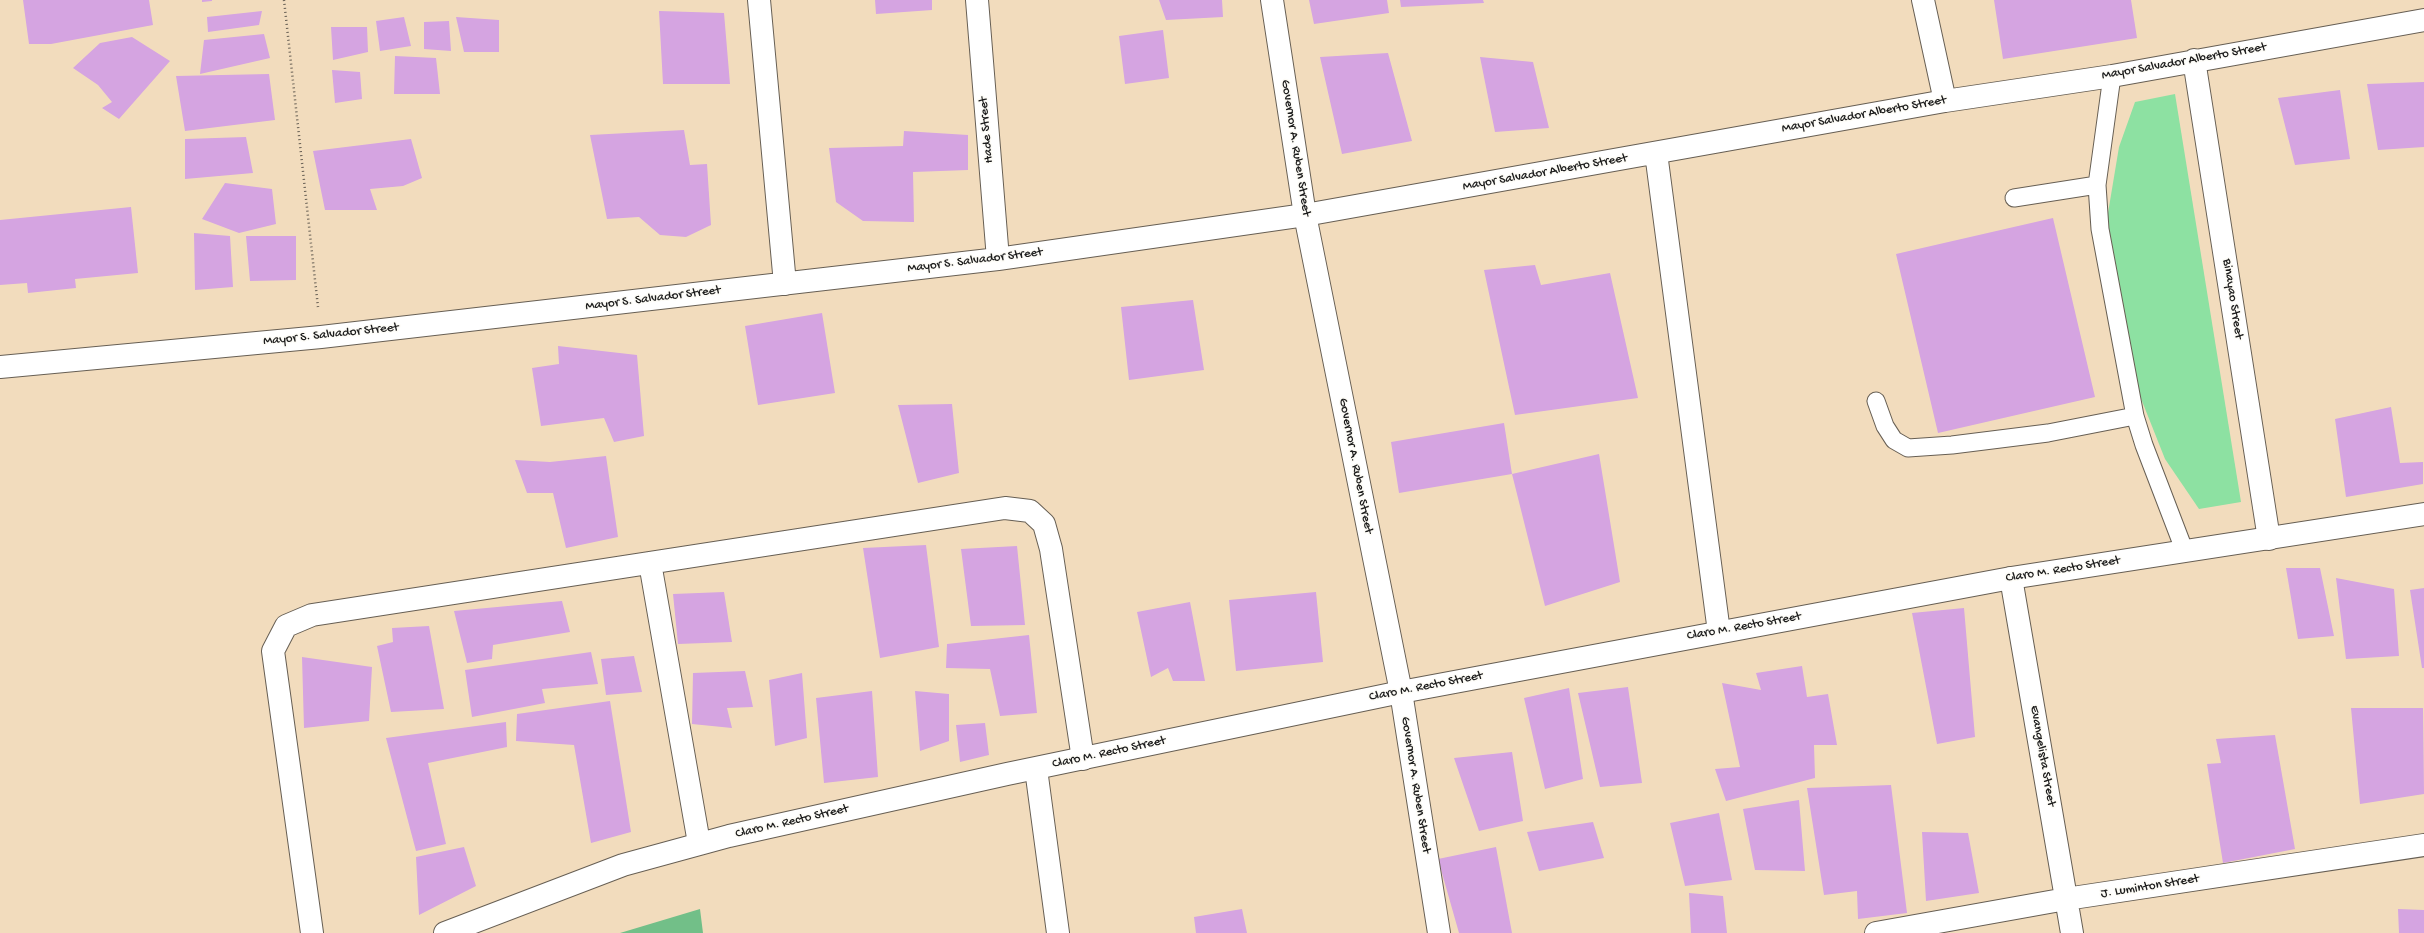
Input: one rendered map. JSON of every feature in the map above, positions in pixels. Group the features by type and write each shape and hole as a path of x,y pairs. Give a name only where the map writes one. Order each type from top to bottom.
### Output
{"street":[{"path":"759,0 785,284"},
{"name":"Hade Street","path":"977,0 998,259"},
{"name":"Governor A. Ruben Street","path":"1272,0 1305,215 1400,692 1439,933"},
{"path":"1924,0 1945,100"},
{"name":"Mayor Salvador Alberto Street","path":"1305,215 1945,100 2112,76 2194,60 2424,20"},
{"name":"Binayao Street","path":"2194,60 2269,539"},
{"path":"1656,153 1718,632"},
{"name":"Mayor S. Salvador Street","path":"0,367 321,337 785,284 998,259 1305,215"},
{"path":"312,933 273,651 286,626 312,615 1005,508 1030,511 1044,524 1051,549 1083,759"},
{"name":"Claro M. Recto Street","path":"445,933 623,865 699,843 1083,759 1400,692 2011,578 2424,514"},
{"path":"650,563 699,843"},
{"name":"Evangelista Street","path":"2011,578 2072,933"},
{"path":"1036,769 1058,933"},
{"name":"J. Luminton Street","path":"1876,933 2066,899 2424,845"}],"lane":[{"path":"2112,76 2097,186 2100,229 2109,286 2135,416 2144,445 2185,552"},
{"path":"2014,198 2097,186"},
{"path":"1876,401 1885,426 1894,440 1908,448 1952,445 2048,433 2135,416"}],"path":[{"path":"284,0 321,337"}],"green space":[{"path":"2175,94 2241,502 2199,509 2165,459 2138,391 2106,225 2119,147 2135,102"},
{"path":"700,909 703,933 620,933"}],"building":[{"path":"23,0 149,0 153,25 51,44 29,44"},
{"path":"202,0 212,0 212,1 202,2"},
{"path":"875,0 932,0 932,10 876,14"},
{"path":"1159,0 1222,0 1223,17 1166,20"},
{"path":"1309,0 1387,0 1389,13 1314,24"},
{"path":"1400,0 1483,0 1484,3 1401,7"},
{"path":"1994,0 2131,0 2137,38 2003,59"},
{"path":"262,11 259,25 208,32 207,17"},
{"path":"659,11 724,13 730,84 663,84"},
{"path":"404,17 411,46 380,51 376,21"},
{"path":"456,17 499,20 499,52 464,52"},
{"path":"449,21 451,51 424,49 424,22"},
{"path":"331,27 367,27 368,52 333,60"},
{"path":"1163,30 1169,78 1125,84 1119,36"},
{"path":"264,34 270,58 200,74 204,40"},
{"path":"132,37 170,61 119,119 102,108 112,102 98,85 73,68 100,43"},
{"path":"1388,53 1412,141 1342,154 1320,57"},
{"path":"395,56 436,58 440,94 394,94"},
{"path":"1480,57 1533,62 1549,128 1495,132"},
{"path":"332,70 360,72 362,99 335,103"},
{"path":"269,74 275,120 185,131 176,76"},
{"path":"2424,82 2424,147 2378,150 2367,84"},
{"path":"2340,90 2350,159 2295,165 2278,98"},
{"path":"684,130 690,165 707,164 711,225 686,237 660,235 639,217 607,219 590,135"},
{"path":"904,131 968,135 968,170 913,172 914,222 863,221 836,202 829,148 903,146"},
{"path":"246,137 253,173 185,179 185,139"},
{"path":"411,139 422,178 403,186 370,189 377,210 325,210 313,151"},
{"path":"225,183 272,189 276,224 239,233 202,219"},
{"path":"131,207 138,273 75,279 76,288 28,293 27,283 0,285 0,220"},
{"path":"2053,218 2095,397 1938,433 1896,254"},
{"path":"194,233 230,236 233,287 195,290"},
{"path":"246,236 296,236 296,280 250,281"},
{"path":"1535,265 1541,285 1610,273 1638,398 1515,415 1484,270"},
{"path":"1193,300 1204,370 1129,380 1121,307"},
{"path":"822,313 835,393 758,405 745,326"},
{"path":"558,346 637,355 644,436 614,442 604,418 541,426 532,368 559,364"},
{"path":"952,404 959,473 918,483 898,405"},
{"path":"2391,407 2400,463 2423,462 2423,484 2346,497 2335,419"},
{"path":"1504,423 1512,474 1399,493 1391,442"},
{"path":"1599,454 1620,582 1545,606 1512,474"},
{"path":"606,456 618,537 566,548 553,493 527,493 515,460 550,462"},
{"path":"926,545 939,647 880,658 863,548"},
{"path":"1017,546 1025,625 971,626 961,549"},
{"path":"2286,568 2320,568 2334,636 2298,639"},
{"path":"2336,578 2394,589 2399,656 2346,659"},
{"path":"2424,588 2424,668 2422,668 2410,590"},
{"path":"724,592 732,642 678,644 673,594"},
{"path":"1316,592 1323,662 1236,671 1229,600"},
{"path":"562,601 570,632 493,645 492,659 467,663 454,611"},
{"path":"1190,602 1205,681 1173,681 1168,668 1151,677 1137,612"},
{"path":"1964,608 1975,737 1937,744 1912,613"},
{"path":"429,626 444,709 391,712 377,646 393,642 392,628"},
{"path":"1029,635 1037,713 1000,716 990,669 946,668 947,644"},
{"path":"591,652 598,684 542,689 545,703 472,717 465,670"},
{"path":"634,656 642,692 606,695 601,659"},
{"path":"302,657 372,667 369,721 304,728"},
{"path":"1802,666 1807,697 1828,694 1837,745 1814,745 1815,778 1726,801 1715,769 1740,767 1722,683 1761,690 1756,673"},
{"path":"745,671 753,707 727,708 732,728 692,724 693,673"},
{"path":"802,673 807,738 775,746 769,680"},
{"path":"1628,687 1642,783 1600,787 1578,693"},
{"path":"1569,688 1583,779 1545,789 1524,698"},
{"path":"872,691 878,777 824,783 816,698"},
{"path":"915,691 949,694 949,741 920,751"},
{"path":"610,701 631,832 591,843 574,745 516,741 517,714"},
{"path":"2351,708 2423,708 2424,794 2360,804"},
{"path":"506,722 507,747 428,763 446,844 416,851 386,738"},
{"path":"985,723 989,755 960,762 956,725"},
{"path":"2275,735 2295,849 2223,863 2207,764 2221,763 2216,739"},
{"path":"1512,752 1523,821 1479,831 1454,758"},
{"path":"1891,785 1907,913 1858,919 1857,891 1824,895 1807,788"},
{"path":"1799,800 1805,871 1755,870 1743,809"},
{"path":"1719,813 1732,880 1685,886 1670,823"},
{"path":"1593,822 1604,858 1539,871 1527,832"},
{"path":"1922,832 1968,833 1979,893 1926,901"},
{"path":"464,847 476,886 419,915 416,857"},
{"path":"1496,847 1512,933 1459,933 1438,859"},
{"path":"1689,893 1723,896 1727,933 1691,933"},
{"path":"1242,909 1247,933 1196,933 1194,917"},
{"path":"2398,909 2424,910 2424,933 2399,933"}]}
